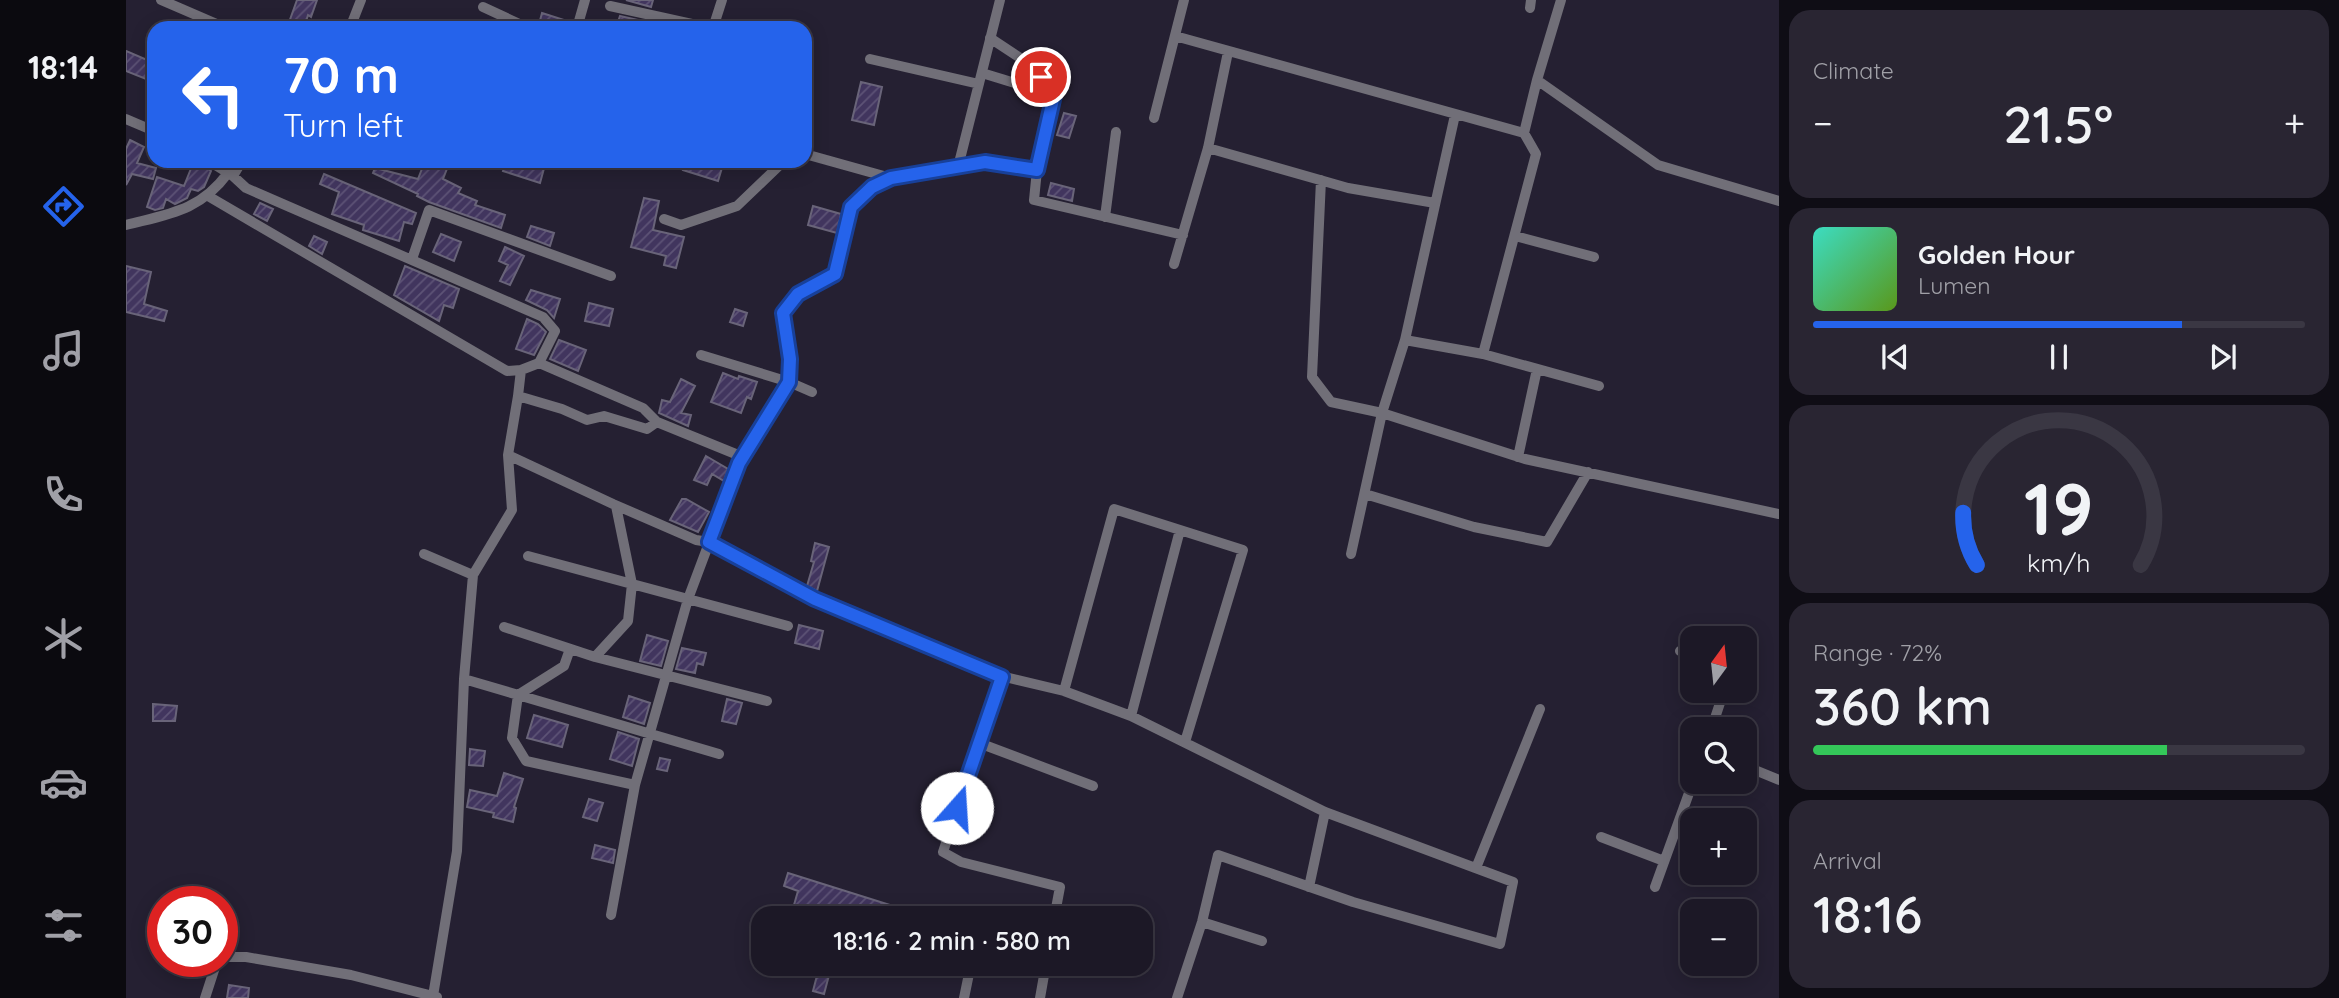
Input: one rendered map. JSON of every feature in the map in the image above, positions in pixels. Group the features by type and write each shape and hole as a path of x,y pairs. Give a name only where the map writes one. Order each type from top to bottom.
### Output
{"street":[{"path":"161,0 184,4 214,21"},
{"path":"353,21 361,0"},
{"path":"579,21 584,0"},
{"path":"714,21 722,0"},
{"path":"958,167 1000,0"},
{"path":"1154,118 1184,0"},
{"path":"1483,354 1536,154 1524,133 1561,0"},
{"path":"610,6 680,21"},
{"path":"483,7 513,21"},
{"path":"1175,36 1524,133"},
{"path":"990,38 1034,67 1054,95 1037,170 1034,200 1183,235"},
{"path":"1174,264 1208,148 1228,52"},
{"path":"870,59 979,85"},
{"path":"982,73 1054,95"},
{"path":"1537,80 1658,165 1779,201"},
{"path":"1351,554 1382,413 1405,340 1455,115"},
{"path":"126,119 147,128"},
{"path":"1105,217 1116,132"},
{"path":"1208,148 1348,188 1435,202"},
{"path":"812,156 891,178"},
{"path":"611,915 635,785 688,599 743,457 789,382 790,359 783,313 798,294 835,274 851,207 872,187 891,178 985,162 1037,170"},
{"path":"208,196 507,371 521,370 539,363 555,331 544,317 246,188 220,168"},
{"path":"126,225 180,211 208,196 236,168"},
{"path":"664,219 681,225 737,206 777,168"},
{"path":"1321,180 1312,377 1331,402 1382,413 1518,457 1779,514"},
{"path":"412,259 429,210 611,276"},
{"path":"1515,236 1594,257"},
{"path":"1405,340 1483,354 1599,386"},
{"path":"701,355 789,382 812,392"},
{"path":"539,363 643,408 657,422 743,457"},
{"path":"1518,457 1537,369"},
{"path":"238,957 351,975 437,997 457,851 464,679 472,575 512,510 508,455 521,370"},
{"path":"518,396 562,409 587,421 604,416 647,429 657,422"},
{"path":"508,455 616,506 696,540 709,542 815,599 1002,677 1064,691 1131,716 1325,811 1513,882 1500,944 1353,902 1218,855 1202,922 1177,998"},
{"path":"1365,494 1474,527 1547,542 1588,472"},
{"path":"595,657 628,621 632,584 616,506"},
{"path":"1064,691 1114,509 1243,550 1185,742"},
{"path":"1131,716 1180,530"},
{"path":"424,554 472,575"},
{"path":"528,556 788,626"},
{"path":"504,628 595,657 767,701"},
{"path":"570,649 564,666 518,695 512,738 526,761 635,785"},
{"path":"1002,677 943,852 961,862 1060,887 1056,906"},
{"path":"464,679 719,754"},
{"path":"1476,868 1540,709"},
{"path":"979,743 1093,786"},
{"path":"1757,771 1779,780"},
{"path":"1655,887 1689,794"},
{"path":"1309,887 1325,811"},
{"path":"1601,837 1664,861"},
{"path":"1202,922 1262,941"},
{"path":"964,998 969,976"},
{"path":"1040,998 1044,976"},
{"path":"205,998 212,977"}],"building":[{"path":"297,0 317,0 311,17 308,15 306,21 290,21"},
{"path":"626,0 653,0 651,7"},
{"path":"542,13 567,21 540,21"},
{"path":"620,16 642,21 618,21"},
{"path":"126,51 147,60 147,79 126,71"},
{"path":"861,82 882,87 874,125 852,120"},
{"path":"1064,113 1076,116 1069,138 1057,135"},
{"path":"130,140 144,147 137,163 147,166 147,168 156,168 153,179 132,174 126,185 126,149"},
{"path":"191,168 208,168 211,171 204,187 198,191 191,189 187,198 175,204 166,199 163,208 155,210 147,207 157,177 184,186"},
{"path":"375,168 418,179 422,168 447,168 443,179 461,188 458,193 477,201 475,205 505,215 501,228 429,202 373,173"},
{"path":"504,168 544,168 540,183 503,171"},
{"path":"684,168 722,168 718,181 683,170"},
{"path":"324,174 416,213 412,224 404,222 399,241 363,230 364,225 332,214 339,192 320,184"},
{"path":"1051,183 1074,189 1072,201 1048,195"},
{"path":"644,198 659,201 653,230 684,237 676,268 664,265 666,256 631,247"},
{"path":"260,203 273,209 267,221 254,214"},
{"path":"813,206 841,214 837,233 808,225"},
{"path":"531,226 554,233 550,246 527,237"},
{"path":"441,234 461,242 454,261 433,252"},
{"path":"314,236 327,242 322,254 309,246"},
{"path":"505,247 524,256 510,285 500,281 508,265 499,261"},
{"path":"126,266 151,272 144,304 167,311 164,321 126,312"},
{"path":"405,266 459,289 453,308 444,305 439,321 394,295"},
{"path":"531,290 560,299 554,318 547,310 526,300"},
{"path":"589,303 613,309 609,326 585,321"},
{"path":"735,309 747,313 743,326 730,322"},
{"path":"527,319 546,332 534,355 516,349"},
{"path":"559,340 586,350 578,371 550,359"},
{"path":"723,373 757,382 751,399 747,397 741,413 711,402"},
{"path":"681,379 695,386 681,413 691,415 688,426 659,413 662,400 670,402"},
{"path":"706,456 728,469 724,481 712,474 707,485 694,480"},
{"path":"682,499 709,512 698,532 670,520"},
{"path":"815,543 829,547 817,591 807,586 814,562 811,561"},
{"path":"799,625 823,631 819,649 795,643"},
{"path":"647,635 668,641 661,666 640,661"},
{"path":"682,648 706,653 703,665 697,663 695,673 676,669"},
{"path":"629,696 650,703 644,724 623,717"},
{"path":"727,699 742,703 736,724 722,721"},
{"path":"153,704 177,706 175,721 153,721"},
{"path":"534,715 568,725 562,747 527,738"},
{"path":"618,732 639,739 632,766 610,759"},
{"path":"470,749 485,751 483,766 469,765"},
{"path":"660,758 670,760 667,771 657,769"},
{"path":"504,773 523,779 514,807 513,822 493,817 494,813 467,807 470,790 497,796"},
{"path":"589,799 603,803 597,821 583,817"},
{"path":"595,845 615,850 613,863 592,858"},
{"path":"788,873 893,906 794,906 798,891 784,886"},
{"path":"817,976 829,976 824,994 813,991"},
{"path":"229,985 249,988 248,998 227,998"}],"route":[{"path":"957,808 1002,677 815,599 709,542 739,463 789,382 790,359 783,313 798,294 835,274 851,207 872,187 891,178 985,162 1037,170 1054,95 1041,77"}]}
